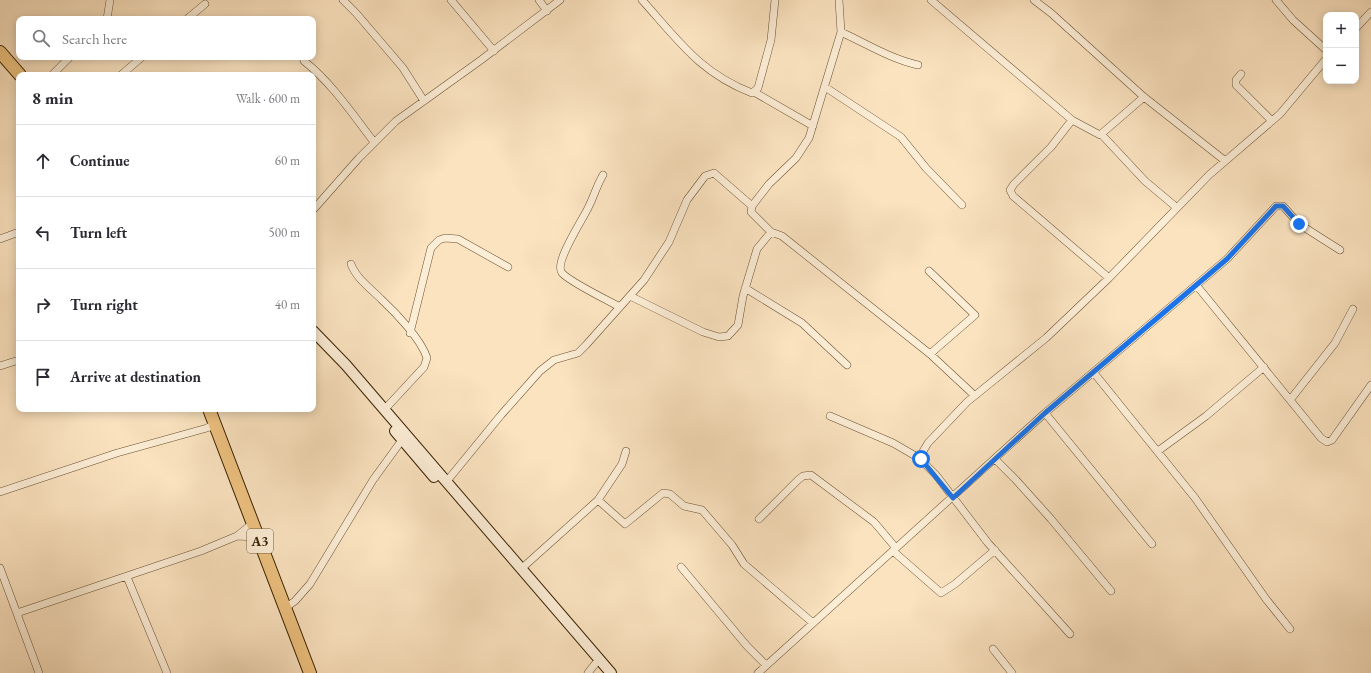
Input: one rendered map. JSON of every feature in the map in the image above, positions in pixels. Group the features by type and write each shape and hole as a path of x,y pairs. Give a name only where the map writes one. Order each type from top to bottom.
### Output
{"highway":[{"path":"0,52 17,72"},
{"name":"A3","path":"210,412 310,673"}],"main road":[{"path":"316,334 346,365 447,481 593,659 602,673"},
{"path":"316,343 338,366 593,659 611,673"}],"street":[{"path":"107,16 110,0"},
{"path":"343,0 403,68 424,101"},
{"path":"451,0 494,51"},
{"path":"539,0 547,11"},
{"path":"316,207 374,142 396,121 494,51 560,0"},
{"path":"642,0 696,60 711,72 721,79 754,92 814,126"},
{"path":"754,92 758,88 770,40 775,0"},
{"path":"840,0 841,32 814,126 809,138 800,153 769,184 752,206 751,212 771,232 782,236 930,354 974,395"},
{"path":"931,0 1072,120 1094,133 1102,135 1145,181 1176,207"},
{"path":"1034,0 1052,13 1144,97 1224,160"},
{"path":"1276,0 1293,20 1324,48"},
{"path":"191,16 205,4"},
{"path":"1359,25 1371,12"},
{"path":"841,32 903,62 918,65"},
{"path":"55,72 67,60"},
{"path":"124,72 138,60"},
{"path":"304,61 315,70 335,92 374,142"},
{"path":"919,458 928,443 974,395 1041,342 1109,278 1176,207 1224,160 1272,121 1297,95 1323,64"},
{"path":"1241,74 1236,80 1236,85 1272,121"},
{"path":"824,91 843,99 901,137 926,168 962,205"},
{"path":"1102,135 1144,97"},
{"path":"1072,120 1051,147 1014,184 1010,190 1013,196 1109,278"},
{"path":"447,481 501,415 540,371 556,359 578,353 630,296 656,264 669,242 687,200 707,174 714,173 752,206"},
{"path":"603,175 579,227 565,250 560,268 562,273 571,280 620,307"},
{"path":"758,673 894,549 953,498 1045,413 1197,286 1227,259 1272,209 1280,205 1283,206 1299,224 1340,250"},
{"path":"630,296 703,332 725,337 734,332 738,325 745,288 757,249 771,232"},
{"path":"0,239 16,233"},
{"path":"410,333 429,253 439,240 451,237 458,239 508,267"},
{"path":"351,264 353,271 388,306 422,347 427,360 424,367 385,410"},
{"path":"929,271 975,315 930,354"},
{"path":"1197,286 1321,438 1329,442 1371,386"},
{"path":"745,288 802,323 847,365"},
{"path":"1290,400 1335,343 1353,309"},
{"path":"0,366 16,361"},
{"path":"1158,451 1206,416 1264,367"},
{"path":"1094,373 1195,498 1266,599 1290,629"},
{"path":"1045,413 1152,544"},
{"path":"830,416 893,443 919,458 936,475 995,550 1070,634"},
{"path":"0,492 117,453 207,428 215,424"},
{"path":"285,608 295,601 310,584 373,480 402,440"},
{"path":"521,570 598,500 622,464 626,451"},
{"path":"995,459 1051,519 1111,591"},
{"path":"759,519 798,480 803,476 811,476 874,522 894,549 942,593 955,584 995,550"},
{"path":"598,500 625,524 663,493 670,494 684,506 702,510 729,541 744,564 813,623"},
{"path":"17,613 127,577 237,536 253,523"},
{"path":"237,536 258,537"},
{"path":"681,567 747,646 766,666"},
{"path":"0,568 39,673"},
{"path":"127,577 167,673"},
{"path":"993,649 1012,673"},
{"path":"588,673 593,659"}],"route":[{"path":"921,459 936,475 953,498 1045,413 1197,286 1227,259 1272,209 1276,206 1283,206 1299,224"}]}
